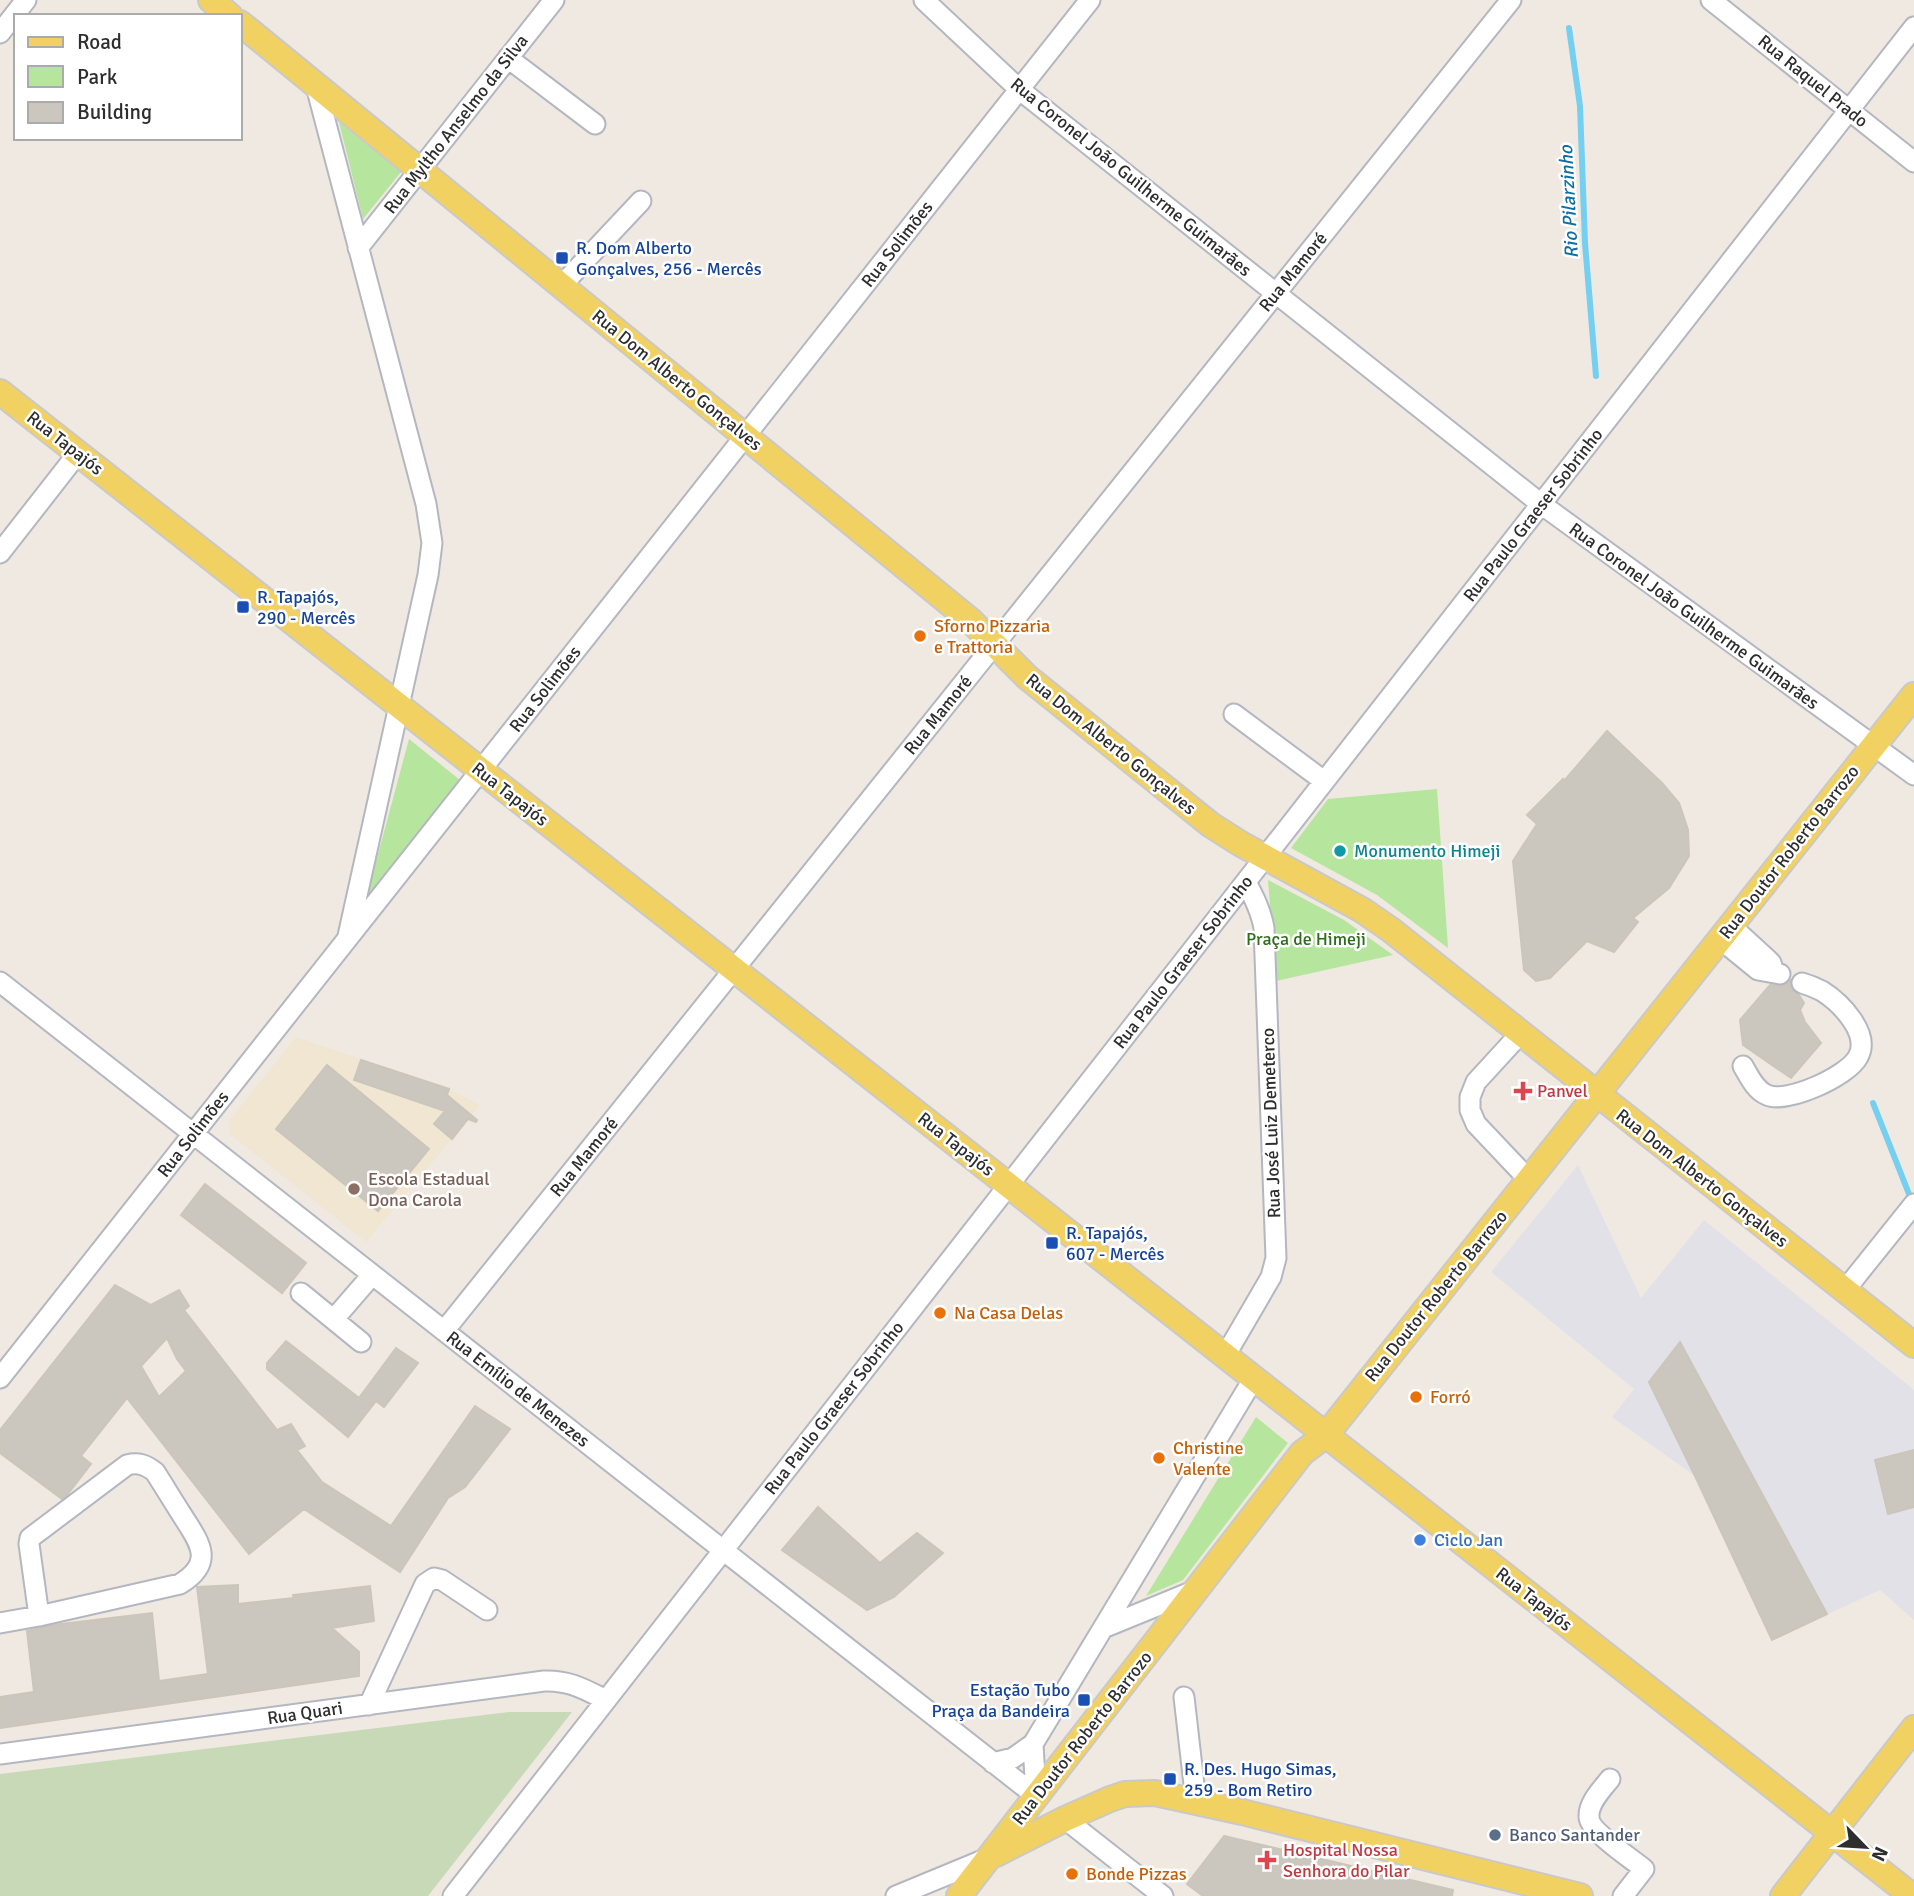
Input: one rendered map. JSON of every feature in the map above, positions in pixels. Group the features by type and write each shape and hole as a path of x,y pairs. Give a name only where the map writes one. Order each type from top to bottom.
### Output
{"main road":[{"path":"211,0 228,14"},
{"name":"Rua Dom Alberto Gonçalves","path":"242,25 970,620 1027,677 1193,811 1241,844 1362,910 1391,930 1914,1345"},
{"name":"Rua Tapajós","path":"0,392 1912,1896"},
{"name":"Rua Doutor Roberto Barrozo","path":"959,1896 1303,1452 1326,1435 1914,695"},
{"path":"1783,1896 1914,1728"},
{"path":"1062,1764 1057,1796 1065,1819"},
{"path":"989,1857 1094,1805 1125,1794 1155,1793 1580,1896"}],"street":[{"path":"15,14 26,0"},
{"name":"Rua Myltho Anselmo da Silva","path":"358,248 554,0"},
{"name":"Rua Coronel João Guilherme Guimarães","path":"924,0 1020,90 1541,504 1914,775"},
{"name":"Rua Solimões","path":"0,1378 1090,0"},
{"name":"Rua Mamoré","path":"444,1331 1511,0"},
{"name":"Rua Raquel Prado","path":"1711,0 1914,162"},
{"path":"0,33 14,15"},
{"name":"Rua Paulo Graeser Sobrinho","path":"453,1896 1914,27"},
{"path":"508,58 595,124"},
{"path":"316,86 426,505 431,533 428,575 346,940"},
{"path":"561,286 641,201"},
{"path":"0,553 78,453"},
{"path":"1234,714 1324,781"},
{"name":"Rua José Luiz Demeterco","path":"1225,1356 1271,1277 1276,1258 1264,928 1257,902 1246,881"},
{"path":"1725,933 1767,958 1777,973"},
{"name":"Rua Emílio de Menezes","path":"0,982 1037,1797"},
{"path":"1742,1066 1758,1090 1768,1096 1780,1098 1803,1093 1849,1069 1859,1057 1862,1040 1856,1024 1829,996 1802,983"},
{"path":"1520,1034 1476,1082 1470,1097 1470,1110 1476,1124 1529,1180"},
{"path":"1845,1290 1914,1204"},
{"path":"334,1319 372,1275"},
{"path":"301,1293 361,1342"},
{"path":"993,1763 1013,1758 1033,1744 1254,1378"},
{"path":"0,1623 39,1616 180,1584 193,1574 200,1560 200,1544 155,1472 148,1466 127,1465 30,1538 39,1616"},
{"path":"369,1704 425,1584 434,1578 442,1580 487,1610"},
{"path":"1103,1628 1197,1589"},
{"name":"Rua Quari","path":"0,1755 544,1681 560,1680 606,1700"},
{"path":"1184,1697 1196,1802"},
{"path":"1033,1744 1037,1797"},
{"path":"1610,1779 1591,1804 1588,1818 1594,1828 1644,1869 1623,1896"},
{"path":"1065,1819 1163,1896"},
{"path":"896,1896 989,1857"},
{"path":"928,1882 959,1896"}],"shaded area":[{"name":"Escola Estadual Dona Carola","path":"296,1037 449,1089 480,1105 366,1242 230,1134 229,1121"},
{"path":"1578,1165 1641,1298 1704,1220 1914,1390 1914,1620 1880,1590 1772,1640 1695,1476 1612,1417 1634,1389 1491,1272"}],"green space":[{"path":"339,122 401,172 363,219"},
{"path":"409,739 460,780 366,899"},
{"name":"Praça de Himeji","path":"1437,789 1448,948 1377,895 1291,848 1328,799"},
{"name":"Praça de Himeji","path":"1268,880 1344,920 1393,955 1276,981"},
{"path":"1256,1417 1288,1443 1183,1580 1146,1596"},
{"path":"509,1712 572,1712 428,1896 0,1896 0,1774"}],"building":[{"path":"1607,731 1662,783 1679,803 1688,830 1689,856 1669,888 1633,918 1638,922 1614,952 1587,941 1550,978 1536,981 1524,970 1513,861 1537,824 1527,815 1563,779 1564,781"},
{"path":"1790,980 1793,991 1804,1003 1800,1010 1805,1022 1821,1043 1791,1078 1743,1045 1740,1020 1770,985 1783,986"},
{"path":"361,1060 449,1089 447,1095 477,1120 476,1122 468,1119 452,1139 434,1124 445,1111 354,1080"},
{"path":"327,1065 429,1149 378,1211 276,1129"},
{"path":"205,1184 306,1263 282,1293 181,1215"},
{"path":"115,1285 151,1305 179,1290 189,1306 184,1310 277,1430 291,1424 305,1446 297,1450 322,1482 391,1526 475,1406 510,1429 465,1487 448,1498 400,1572 304,1509 249,1554 127,1398 81,1456 91,1464 62,1499 0,1453 0,1430","holes":["167,1338 186,1371 159,1397 141,1366"]},
{"path":"286,1341 359,1398 396,1348 418,1363 384,1407 376,1401 348,1437 267,1369 267,1363"},
{"path":"1680,1342 1827,1614 1772,1640 1649,1382"},
{"path":"1914,1450 1914,1507 1888,1514 1875,1460"},
{"path":"818,1507 880,1563 917,1533 943,1553 894,1597 867,1610 782,1550"},
{"path":"238,1585 238,1604 370,1586 374,1621 332,1628 359,1652 359,1676 0,1728 0,1697 34,1692 27,1631 53,1625 152,1613 159,1681 208,1674 197,1587"},
{"name":"Hospital Nossa Senhora do Pilar","path":"1224,1836 1453,1890 1452,1896 1203,1896 1187,1884"}],"waterway":[{"name":"Rio Pilarzinho","path":"1569,28 1580,106 1585,243 1596,376"},
{"name":"Rio Pilarzinho","path":"1873,1103 1909,1194"}],"place":[{"name":"R. Dom Alberto Gonçalves, 256 - Mercês","path":"562,258"},
{"name":"R. Tapajós, 290 - Mercês","path":"243,607"},
{"name":"Sforno Pizzaria e Trattoria","path":"920,636"},
{"name":"Monumento Himeji","path":"1340,851"},
{"name":"Panvel","path":"1523,1091"},
{"name":"Escola Estadual Dona Carola","path":"354,1189"},
{"name":"R. Tapajós, 607 - Mercês","path":"1052,1243"},
{"name":"Na Casa Delas","path":"940,1313"},
{"name":"Forró","path":"1416,1397"},
{"name":"Christine Valente","path":"1159,1458"},
{"name":"Ciclo Jan","path":"1420,1540"},
{"name":"Estação Tubo Praça da Bandeira","path":"1084,1700"},
{"name":"R. Des. Hugo Simas, 259 - Bom Retiro","path":"1170,1779"},
{"name":"Banco Santander","path":"1495,1835"},
{"name":"Hospital Nossa Senhora do Pilar","path":"1267,1860"},
{"name":"Bonde Pizzas","path":"1072,1874"}]}
